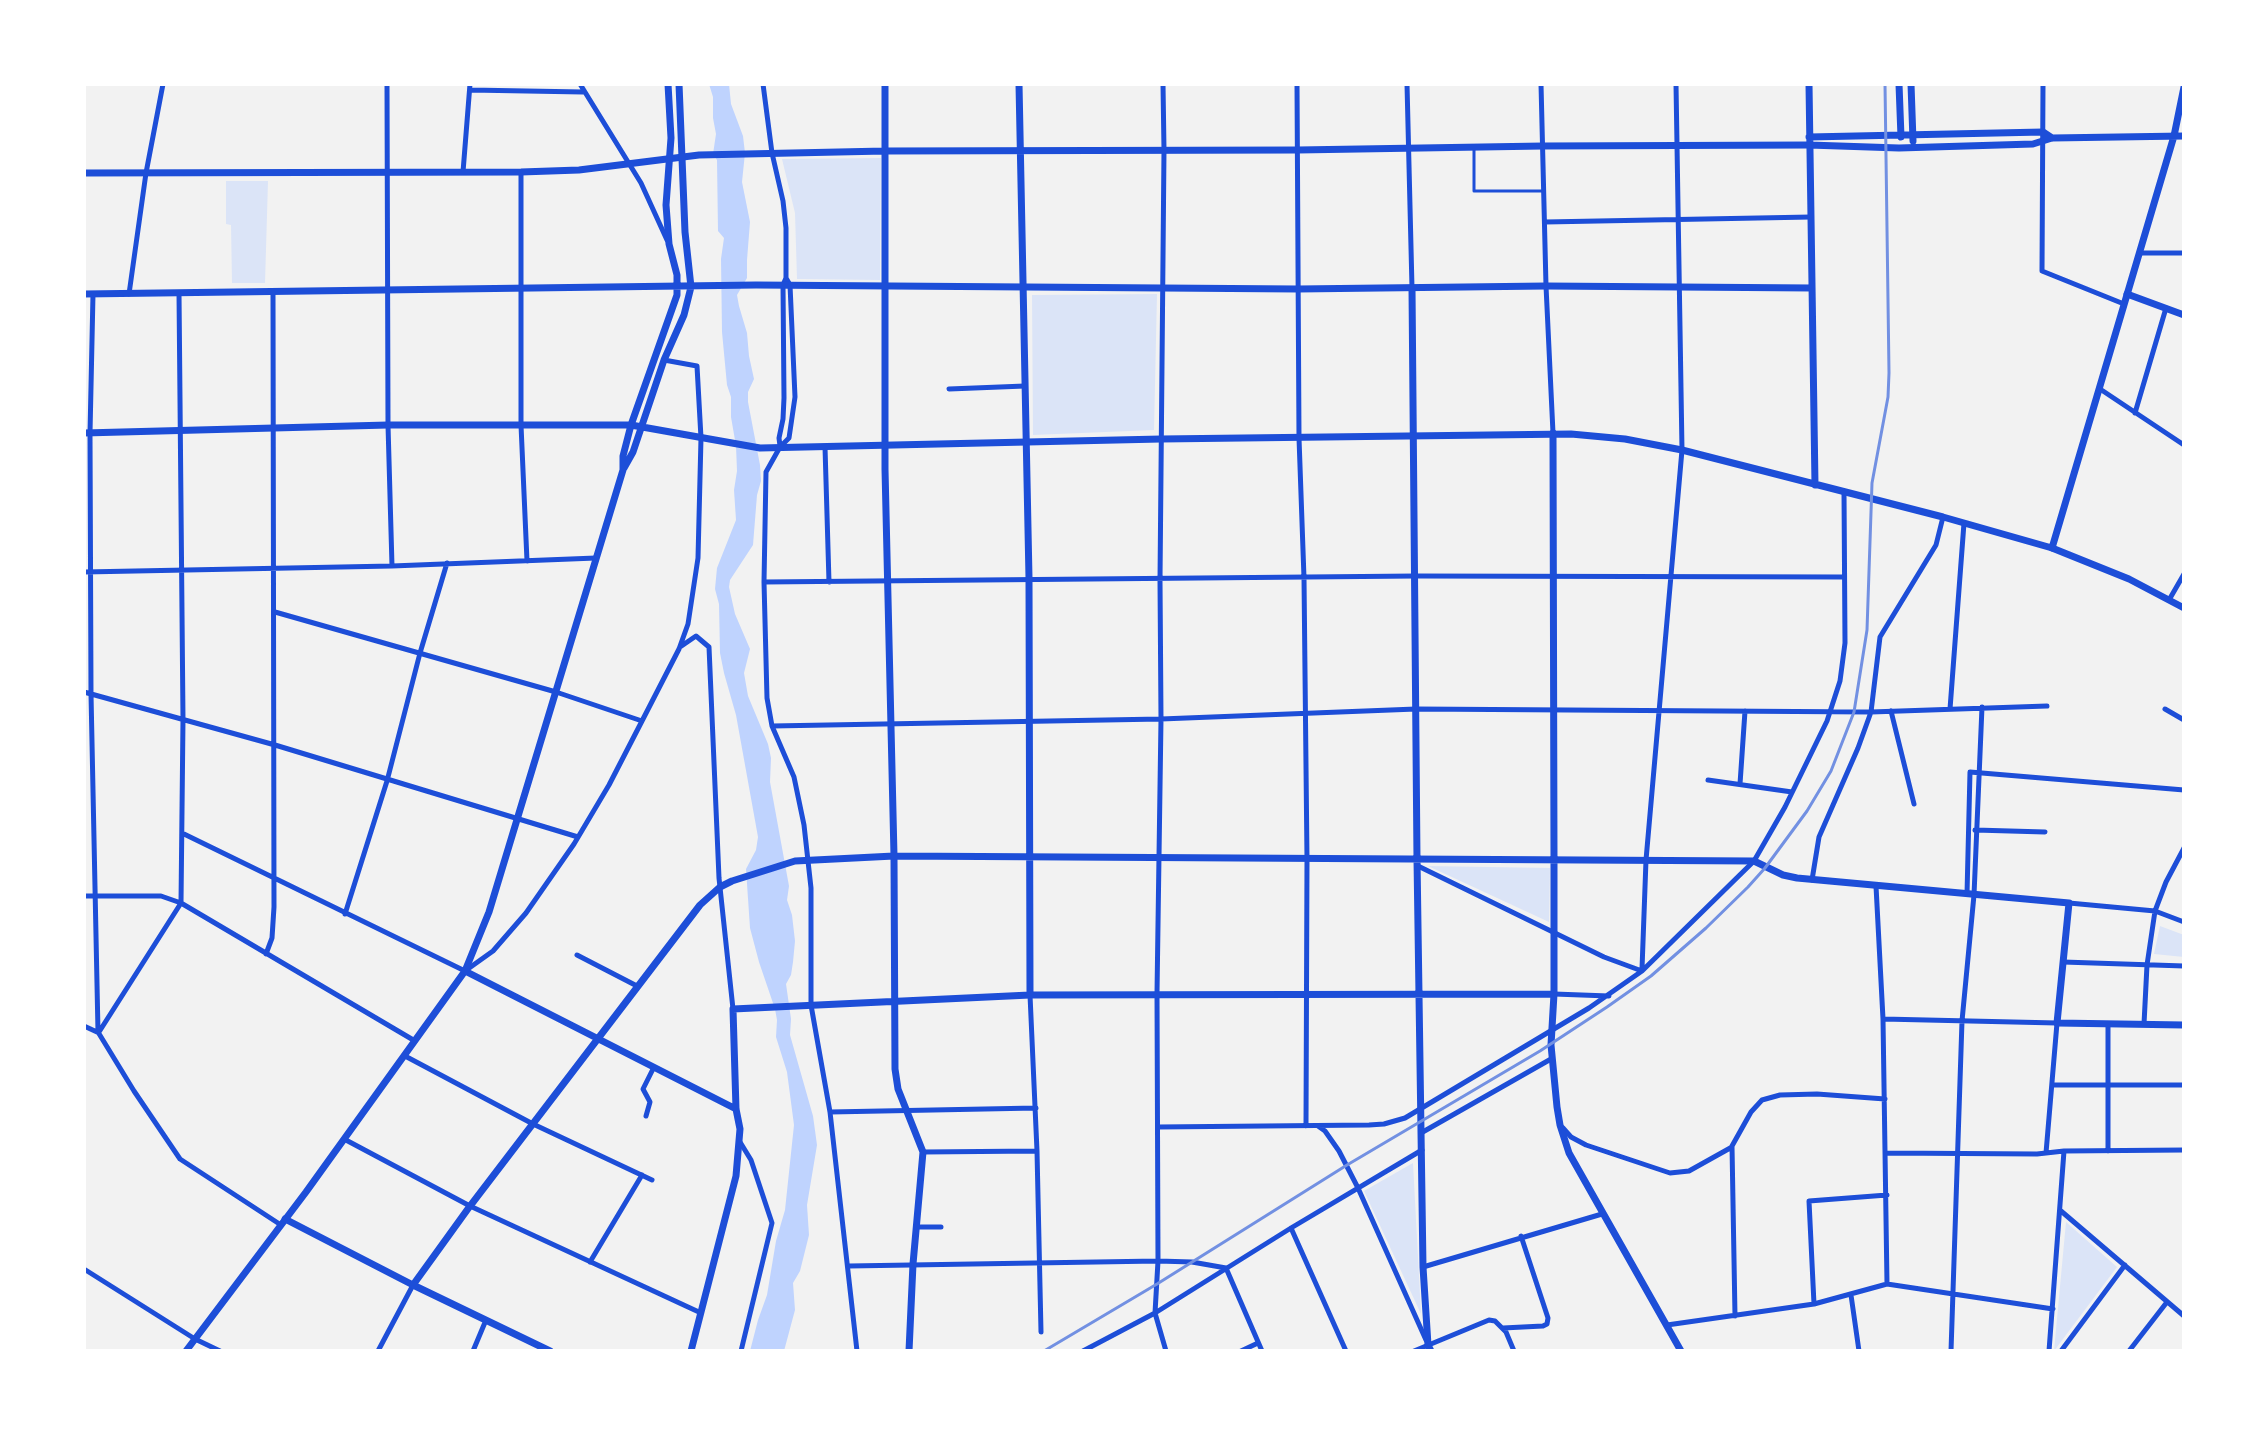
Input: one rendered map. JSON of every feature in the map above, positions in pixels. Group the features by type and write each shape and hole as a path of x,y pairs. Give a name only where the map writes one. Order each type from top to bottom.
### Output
{"street":[{"path":"129,294 146,173 163,84"},
{"path":"387,84 388,425 392,566"},
{"path":"580,84 650,201 676,268 678,287 675,301 631,425 623,456 623,470"},
{"path":"668,84 671,138 666,205 669,244"},
{"path":"186,1351 465,971 489,912 623,470 633,452 664,360 684,315 691,287 685,232 679,84"},
{"path":"763,84 772,153 785,213 794,407 789,438 780,447 766,472 764,582 767,698 772,726 794,777 802,815 811,888 811,1005 830,1112 857,1351"},
{"path":"885,84 885,447 894,856 895,1069 898,1089 923,1152 909,1351"},
{"path":"1019,84 1031,721 1030,995 1041,1332"},
{"path":"1163,84 1158,1261 1155,1313 1166,1351"},
{"path":"1297,84 1299,438 1307,859 1306,1126"},
{"path":"1407,84 1423,1267 1429,1348"},
{"path":"1541,84 1553,433 1554,994 1551,1059 1560,1125 1569,1153 1681,1351"},
{"path":"1642,971 1646,860 1682,450 1676,84"},
{"path":"1809,84 1815,485"},
{"path":"1899,84 1901,148"},
{"path":"1911,84 1913,147"},
{"path":"2043,84 2042,271 2124,304"},
{"path":"463,172 470,87 584,92"},
{"path":"2052,548 2174,136 2184,87"},
{"path":"84,173 521,172 579,170 699,155 885,151 1408,149 1677,145 1901,136 2184,136"},
{"path":"1809,141 1901,148 2033,144 2043,137"},
{"path":"521,172 521,425 527,561"},
{"path":"1545,222 1811,217"},
{"path":"2139,253 2184,253"},
{"path":"780,447 787,283"},
{"path":"550,1351 539,1349 486,1320 283,1222 180,1159 98,1032 88,572 89,294 691,287 787,283 1298,289 1546,286 1812,288"},
{"path":"266,954 272,938 274,907 273,292"},
{"path":"98,1032 181,903 184,834 179,293"},
{"path":"2127,294 2184,315"},
{"path":"2135,413 2166,308"},
{"path":"465,971 493,951 526,913 579,837 679,649 688,624 698,558 706,438 697,366 664,360"},
{"path":"949,389 1025,386"},
{"path":"2099,389 2184,445"},
{"path":"87,433 388,425 631,425 760,448 1553,433 1606,436 1682,450 2052,548 2129,579 2184,608"},
{"path":"825,447 829,582"},
{"path":"1158,1127 1384,1124 1405,1118 1609,996 1642,971 1754,861 1831,711 1844,656 1844,492"},
{"path":"1812,880 1819,837 1871,712 1880,637 1936,545 1943,517"},
{"path":"1950,709 1964,523"},
{"path":"88,572 597,558"},
{"path":"345,914 387,781 447,563"},
{"path":"2169,600 2184,574"},
{"path":"764,582 1416,576 1844,577"},
{"path":"275,612 556,692 642,721"},
{"path":"679,649 696,636 709,647 720,887 733,1009 739,1141 736,1176 691,1351"},
{"path":"84,692 275,745 579,837"},
{"path":"772,726 1161,719 1416,709 1871,712 2047,706"},
{"path":"1951,1351 1962,1021 1982,707"},
{"path":"2165,709 2184,720"},
{"path":"1740,784 1745,711"},
{"path":"1891,711 1914,804"},
{"path":"1969,893 1970,772 2184,790"},
{"path":"1708,780 1792,792"},
{"path":"1975,830 2045,832"},
{"path":"184,834 465,971 736,1109"},
{"path":"2144,1024 2147,965 2155,911 2184,848"},
{"path":"378,1351 413,1285 470,1206 700,905 720,887 795,861 894,856 1031,856 1417,862 1754,861 1783,875 1812,880 2155,911 2184,922"},
{"path":"1417,862 1604,957 1642,971"},
{"path":"1876,886 1883,1019 1887,1284"},
{"path":"84,896 161,896 181,903 415,1041"},
{"path":"2046,1153 2069,903"},
{"path":"577,955 637,986"},
{"path":"2063,962 2184,966"},
{"path":"733,1009 896,1000 1157,993 1609,996"},
{"path":"1883,1019 2184,1025"},
{"path":"2108,1024 2108,1151"},
{"path":"84,1026 98,1032"},
{"path":"405,1056 533,1124 652,1180"},
{"path":"1421,1133 1551,1059"},
{"path":"646,1116 650,1102 643,1089 654,1067"},
{"path":"2052,1085 2184,1085"},
{"path":"1735,1316 1732,1146 1751,1112 1762,1100 1795,1093 1885,1099"},
{"path":"830,1112 1036,1108"},
{"path":"1560,1125 1571,1137 1586,1145 1670,1173 1689,1171 1732,1146"},
{"path":"1318,1126 1331,1138 1358,1188 1429,1348"},
{"path":"344,1139 470,1206 702,1313"},
{"path":"739,1141 751,1160 772,1223 741,1351"},
{"path":"1083,1351 1155,1313 1422,1150"},
{"path":"1886,1153 2184,1150"},
{"path":"923,1152 1037,1151"},
{"path":"2039,1351 2049,1348 2064,1151"},
{"path":"590,1262 642,1175"},
{"path":"1814,1304 1809,1201 1887,1195"},
{"path":"2060,1210 2184,1316"},
{"path":"1423,1267 1602,1214"},
{"path":"917,1227 941,1227"},
{"path":"1291,1228 1346,1351"},
{"path":"1503,1328 1547,1324 1548,1318 1521,1236"},
{"path":"849,1266 1158,1261 1192,1262 1226,1268"},
{"path":"2061,1351 2125,1265"},
{"path":"1226,1268 1262,1351"},
{"path":"84,1269 195,1339 220,1351"},
{"path":"1667,1325 1814,1304 1887,1284 2053,1309"},
{"path":"1851,1295 1859,1351"},
{"path":"2129,1351 2167,1302"},
{"path":"473,1351 486,1320"},
{"path":"1414,1351 1429,1348 1482,1321 1495,1321 1503,1328 1514,1351"},
{"path":"1241,1351 1258,1343"}],"lane":[{"path":"1474,147 1474,191 1544,191"}],"shaded area":[{"path":"881,158 880,280 797,279 795,213 782,159"},
{"path":"226,181 268,181 265,283 232,283 231,225 226,224"},
{"path":"1157,294 1154,430 1033,435 1032,295"},
{"path":"1428,866 1550,868 1549,922"},
{"path":"2160,926 2184,935 2184,957 2154,954"},
{"path":"1413,1163 1421,1314 1364,1191"},
{"path":"2066,1222 2117,1267 2054,1351"}],"water":[{"path":"709,84 729,84 731,104 743,136 742,182 750,222 747,278 737,295 754,379 748,392 748,402 761,481 753,545 730,580 729,587 735,614 750,649 744,673 748,696 771,758 770,782 789,886 787,900 795,941 791,975 786,984 790,1035 813,1116 817,1145 807,1205 809,1235 800,1271 793,1283 795,1310 784,1351 750,1351 767,1295 785,1210 794,1125 787,1072 776,1037 775,1009 750,928 746,869 756,850 758,837 736,715 720,653 719,604 715,589 717,568 736,520 734,490 737,471 722,332 721,259 724,238 718,231 717,160 713,154 716,134"}],"railway":[{"path":"1044,1351 1540,1051 1651,976 1748,887 1807,811 1831,771 1854,712 1867,630 1872,483 1888,397 1889,373 1885,84"}]}
